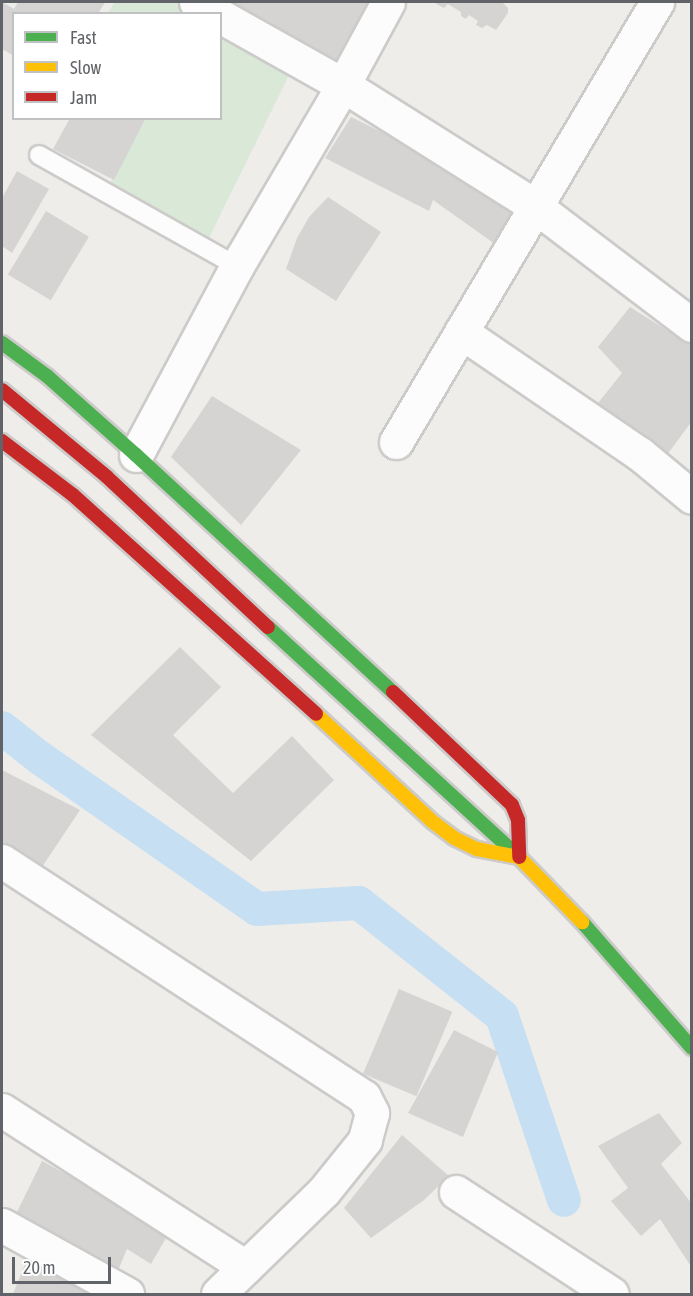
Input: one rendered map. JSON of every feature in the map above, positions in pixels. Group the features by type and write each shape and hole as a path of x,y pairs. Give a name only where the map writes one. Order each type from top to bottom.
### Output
{"main road":[{"path":"2,343 47,376 136,455 493,785 512,805 518,820 519,857"},
{"path":"2,390 107,477 519,857 606,946 692,1048"},
{"path":"2,441 73,495 433,822 454,838 477,849 519,857"}],"street":[{"path":"196,2 214,12"},
{"path":"136,455 237,266 343,85 388,2"},
{"path":"396,442 657,2"},
{"path":"222,17 343,85 535,206 692,325"},
{"path":"461,332 640,454 692,497"},
{"path":"2,861 364,1097 372,1113 365,1140 324,1191 218,1294"},
{"path":"2,1110 246,1267"},
{"path":"456,1192 612,1294"},
{"path":"2,1225 127,1294"}],"lane":[{"path":"39,155 237,266"}],"green space":[{"path":"115,2 196,2 214,12 108,12"},
{"path":"222,17 297,59 204,248 105,192 145,120 222,120"}],"building":[{"path":"2,2 14,9 18,2 105,2 99,12 12,12 12,55 2,49"},
{"path":"218,2 379,2 350,72"},
{"path":"433,2 502,2 508,8 508,13 496,30 487,25 482,28 476,25 478,21 469,15 466,19 461,16 461,12 448,4 444,8"},
{"path":"351,117 447,164 530,216 502,249 433,200 429,211 325,158"},
{"path":"69,120 145,120 114,180 53,149"},
{"path":"17,171 49,189 12,253 2,246 2,198"},
{"path":"328,197 381,232 336,301 286,269 297,238 309,217"},
{"path":"46,211 89,237 51,300 8,274"},
{"path":"630,307 692,346 692,421 664,459 594,408 622,373 598,347"},
{"path":"212,396 301,450 241,525 171,457"},
{"path":"180,647 221,687 173,735 233,793 292,736 334,780 251,861 91,735"},
{"path":"2,770 80,810 40,870 2,853"},
{"path":"399,989 452,1012 416,1096 363,1074"},
{"path":"454,1030 498,1052 463,1137 408,1113"},
{"path":"659,1113 682,1143 661,1164 692,1204 692,1268 660,1219 641,1236 611,1201 628,1188 598,1146"},
{"path":"402,1135 449,1176 424,1200 371,1238 344,1208"},
{"path":"42,1161 170,1231 151,1264 127,1249 117,1273 13,1220"},
{"path":"28,1257 101,1294 13,1294"}],"waterway":[{"path":"2,728 40,758 257,909 359,903 502,1016 564,1200"}],"traffic: fast":[{"path":"2,343 47,376 136,455 393,692"},
{"path":"268,627 519,857"},
{"path":"582,922 692,1048"}],"traffic: slow":[{"path":"316,714 433,822 454,838 477,849 519,857 582,922"}],"traffic: jam":[{"path":"2,390 107,477 268,627"},
{"path":"2,441 73,495 316,714"},
{"path":"393,692 512,805 518,820 519,857"}]}
